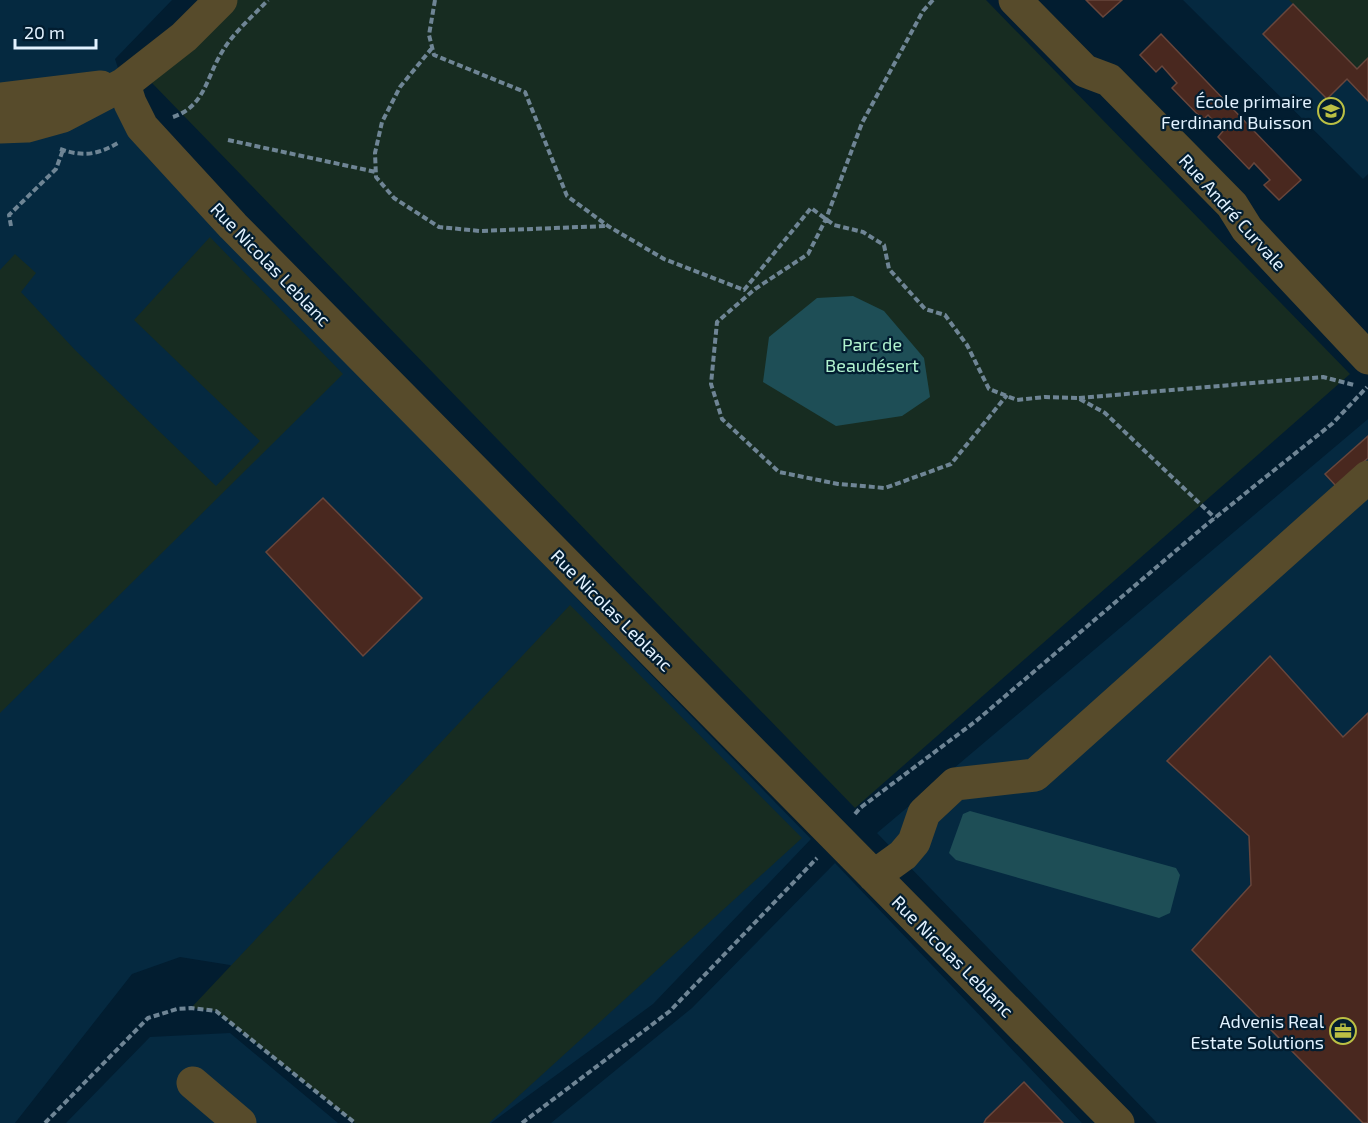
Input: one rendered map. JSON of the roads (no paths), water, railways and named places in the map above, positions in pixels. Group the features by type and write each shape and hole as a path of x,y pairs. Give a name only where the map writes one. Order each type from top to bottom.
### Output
{"street":[{"path":"0,127 27,126 63,116 124,84 184,37 221,0"},
{"name":"Rue André Curvale","path":"1015,0 1085,71 1109,80 1232,205 1247,229 1367,373"},
{"path":"0,99 124,84"},
{"name":"Rue Nicolas Leblanc","path":"124,84 130,103 142,127 233,226 1118,1123"},
{"path":"874,876 903,855 914,842 924,813 955,784 1035,775 1368,477"},
{"path":"193,1083 240,1123"}],"place":[{"name":"École primaire Ferdinand Buisson","path":"1331,111"},
{"name":"Advenis Real Estate Solutions","path":"1343,1031"}],"park label":[{"name":"Parc de Beaudésert","path":"872,354"}]}
